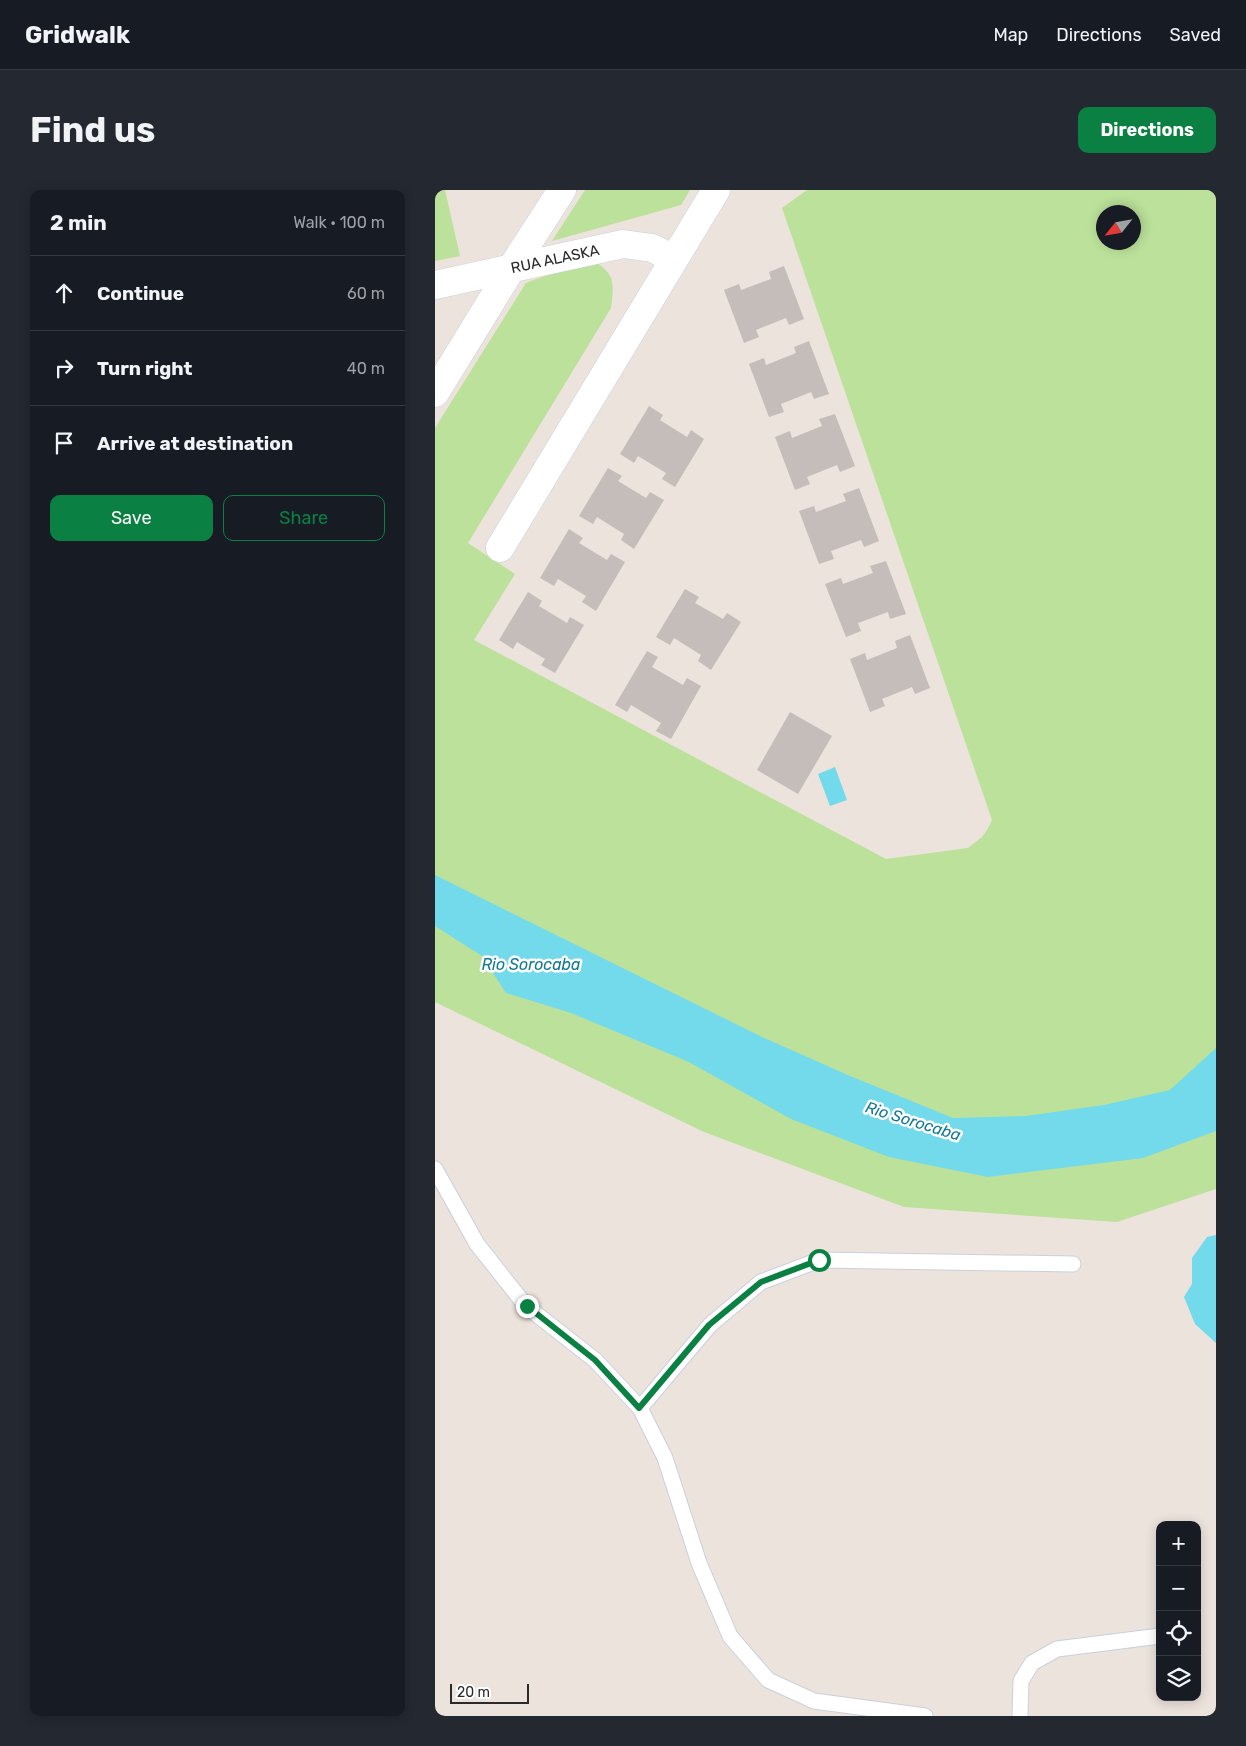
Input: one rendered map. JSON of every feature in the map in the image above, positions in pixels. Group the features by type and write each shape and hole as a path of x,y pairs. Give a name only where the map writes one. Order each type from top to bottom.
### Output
{"street":[{"path":"435,392 511,269 563,190"},
{"path":"500,548 716,190"},
{"name":"RUA ALASKA","path":"435,285 623,244 652,248 674,259"}],"lane":[{"path":"435,1169 477,1244 527,1306 595,1360 639,1408 665,1458 699,1563 730,1636 768,1680 814,1701 925,1716"},
{"path":"639,1408 709,1325 761,1282 819,1260 1073,1264"},
{"path":"1020,1716 1021,1681 1032,1663 1057,1649 1156,1637"}],"green space":[{"path":"435,190 445,190 460,256 435,261"},
{"path":"585,190 690,190 681,205 552,241"},
{"path":"807,190 1216,190 1216,1189 1117,1222 904,1207 704,1132 435,1002 435,428 526,283 544,276 598,264 611,278 613,289 611,308 468,543 515,574 474,640 886,859 968,848 982,837 992,820 782,208"}],"water":[{"path":"835,767 847,800 830,806 818,774"},
{"name":"Rio Sorocaba","path":"435,875 762,1037 850,1076 953,1118 1026,1116 1104,1105 1170,1090 1216,1048 1216,1131 1143,1158 988,1177 889,1157 791,1119 689,1062 571,1013 506,993 482,956 435,926"},
{"path":"1216,1235 1216,1343 1195,1324 1184,1297 1192,1284 1192,1258 1207,1237"}],"building":[{"path":"784,266 804,319 789,325 786,318 756,330 759,337 744,343 724,290 739,284 741,290 771,279 769,272"},
{"path":"809,341 829,394 814,399 811,392 781,404 784,412 769,417 749,364 764,358 766,365 796,353 794,347"},
{"path":"649,406 663,415 660,420 687,437 691,430 704,439 675,487 662,479 666,473 638,456 634,463 620,454"},
{"path":"835,414 855,466 840,472 837,465 807,477 810,484 795,490 775,437 790,431 792,438 822,426 819,419"},
{"path":"608,468 622,476 618,481 646,498 650,492 664,500 634,549 621,540 624,534 597,517 593,524 579,516"},
{"path":"859,488 879,541 864,547 861,540 831,551 834,559 819,564 799,511 814,506 816,512 846,501 843,494"},
{"path":"569,529 583,538 579,543 607,560 611,554 625,562 596,611 582,602 586,596 558,579 554,586 540,578"},
{"path":"886,561 906,614 890,619 888,612 858,623 861,631 846,637 825,584 841,578 843,584 873,573 870,566"},
{"path":"685,589 699,597 695,603 723,619 727,613 741,622 711,670 698,661 701,655 674,638 670,645 656,637"},
{"path":"528,592 542,601 539,606 567,623 570,617 584,625 555,673 541,665 545,659 517,642 513,649 499,640"},
{"path":"910,635 930,688 915,694 912,687 882,699 885,706 870,712 850,659 865,653 867,660 897,648 895,641"},
{"path":"647,651 658,657 652,667 683,685 687,678 701,686 671,739 656,731 661,723 631,705 627,712 615,705"},
{"path":"790,712 832,736 798,794 757,770"}],"route":[{"path":"527,1306 595,1360 639,1408 709,1325 761,1282 819,1260"}]}
